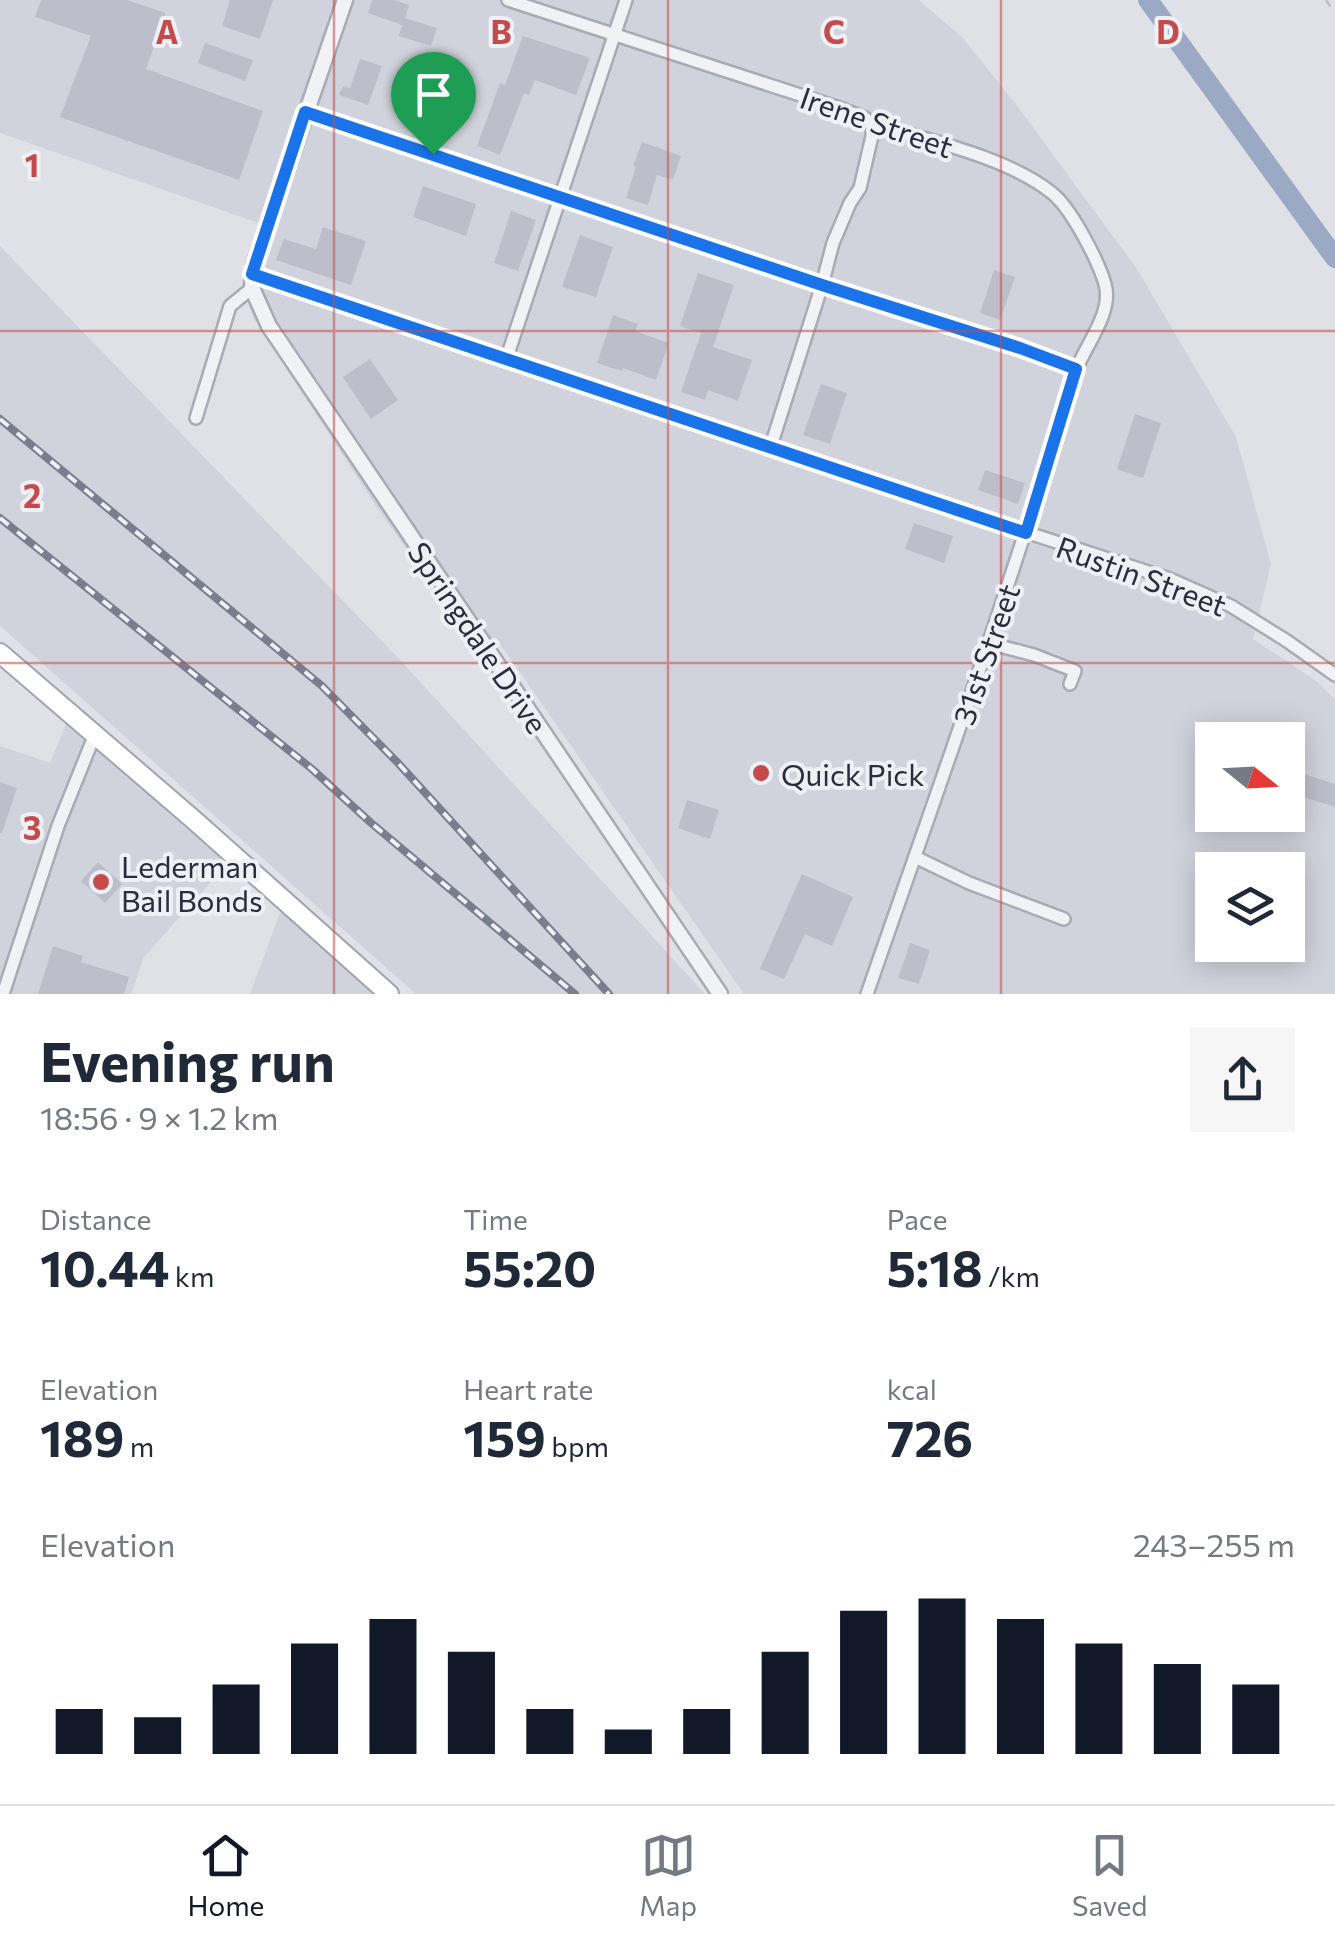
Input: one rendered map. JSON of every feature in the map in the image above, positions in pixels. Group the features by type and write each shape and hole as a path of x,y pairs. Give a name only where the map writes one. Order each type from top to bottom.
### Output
{"main road":[{"path":"0,653 389,994"}],"street":[{"path":"196,418 230,306 252,281 344,0"},
{"name":"Irene Street","path":"508,0 975,154 1054,194 1066,207 1106,288 1106,304 1076,369"},
{"path":"506,360 626,0"},
{"path":"305,112 1076,369"},
{"path":"770,449 832,243 860,188 872,136 869,122"},
{"name":"Rustin Street","path":"252,281 506,360 1170,580 1231,606 1335,676"},
{"name":"Springdale Drive","path":"252,281 268,326 720,994"},
{"name":"31st Street","path":"867,994 1026,533 1076,369"},
{"path":"988,644 1075,670 1070,684"},
{"path":"2,994 58,826 95,734"},
{"path":"916,858 1064,919"}],"path":[{"path":"1326,0 1335,12"}],"shaded area":[{"path":"0,0 919,0 963,38 1137,269 1236,437 1271,564 1253,639 1318,682 1335,700 1335,994 744,994 498,641 470,638 376,506 254,319 242,285 259,223 0,133"},
{"path":"0,246 404,664 705,994 416,994 0,626"},
{"path":"68,720 229,862 144,957 131,994 0,994 0,746 50,763"},
{"path":"281,910 377,994 250,994"}],"building":[{"path":"41,0 127,0 166,13 146,69 263,111 239,180 60,117 91,36 35,17"},
{"path":"230,0 273,0 260,39 222,26"},
{"path":"372,0 409,5 405,18 437,28 431,46 399,36 402,25 368,13"},
{"path":"523,36 590,58 576,95 535,80 529,95 524,93 500,155 477,146 500,83 505,85"},
{"path":"205,43 253,60 245,81 198,63"},
{"path":"360,59 382,66 368,105 339,95 343,86 350,88"},
{"path":"401,102 421,109 423,104 435,108 429,126 397,116"},
{"path":"642,142 681,156 673,180 657,175 648,205 626,198"},
{"path":"423,186 476,204 466,236 413,217"},
{"path":"511,211 536,220 518,271 494,263"},
{"path":"323,227 366,241 351,285 276,260 284,239 316,249"},
{"path":"580,235 613,247 596,297 562,287"},
{"path":"994,270 1015,277 1000,320 980,313"},
{"path":"698,273 734,285 713,347 752,360 738,401 708,390 705,400 681,392 701,333 680,326"},
{"path":"613,315 638,324 635,331 669,343 656,380 597,363"},
{"path":"370,359 398,400 371,419 343,377"},
{"path":"821,384 847,393 830,444 803,435"},
{"path":"1135,414 1161,423 1143,478 1117,469"},
{"path":"985,470 1025,483 1018,504 978,490"},
{"path":"914,523 953,536 944,563 905,549"},
{"path":"1305,774 1335,784 1335,807 1305,797"},
{"path":"0,782 17,788 2,833 0,833"},
{"path":"687,800 719,810 710,839 678,828"},
{"name":"Lederman Bail Bonds","path":"98,862 122,884 105,903 81,881"},
{"path":"802,874 853,897 832,946 805,934 784,979 760,969"},
{"path":"910,943 930,950 919,984 898,978"},
{"path":"53,946 83,956 81,962 129,977 124,994 38,994"}],"waterway":[{"path":"1148,0 1335,258"}],"railway":[{"path":"0,419 322,686 398,763 609,994"},
{"path":"0,518 312,769 575,994"}],"place":[{"name":"Quick Pick","path":"761,773"},
{"name":"Lederman Bail Bonds","path":"101,882"}],"route":[{"path":"305,112 433,154 1076,369 1026,533 252,274 305,112"}]}
